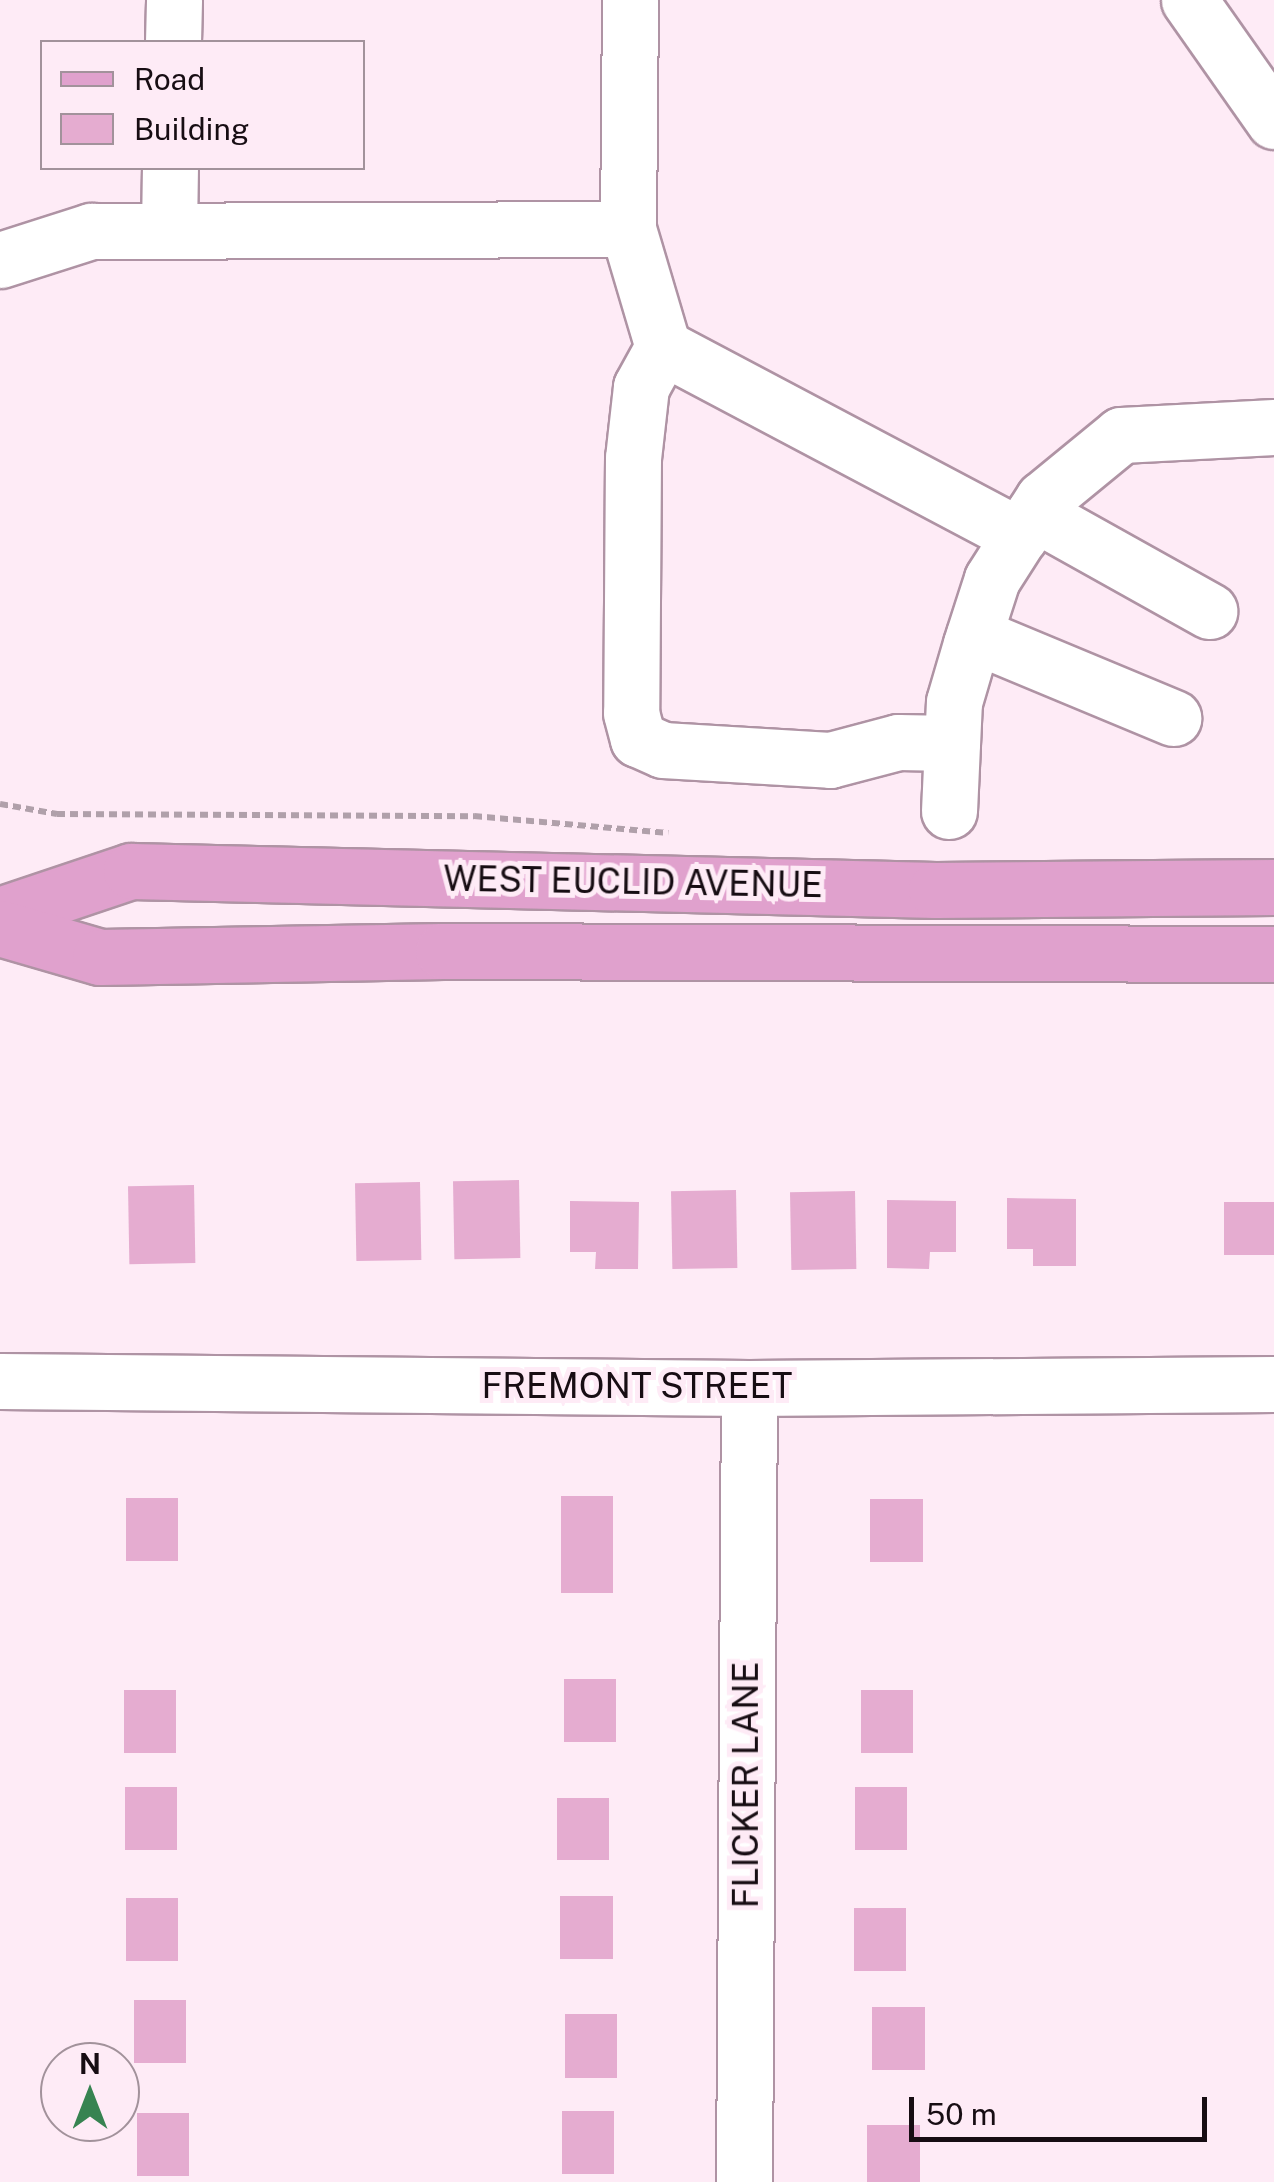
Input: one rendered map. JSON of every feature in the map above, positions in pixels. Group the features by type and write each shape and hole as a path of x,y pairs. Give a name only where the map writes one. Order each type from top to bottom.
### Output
{"main road":[{"name":"WEST EUCLID AVENUE","path":"0,915 131,871 936,890 1274,887"},
{"name":"WEST EUCLID AVENUE","path":"0,928 100,957 443,950 1274,954"}],"street":[{"path":"173,40 174,0"},
{"path":"630,0 628,229 663,347 641,387 633,458 631,713 638,738 663,750 830,760 898,742 952,743"},
{"path":"1188,0 1274,121"},
{"path":"168,230 170,170"},
{"path":"0,260 91,231 628,229"},
{"path":"663,347 1210,611"},
{"path":"949,810 954,702 992,579 1027,525 1122,435 1274,427"},
{"path":"974,635 1172,718"},
{"name":"FREMONT STREET","path":"0,1381 749,1388 1274,1384"},
{"name":"FLICKER LANE","path":"744,2182 749,1388"}],"path":[{"path":"0,804 58,814 474,816 680,833"}],"building":[{"path":"519,1180 520,1258 454,1259 453,1181"},
{"path":"420,1182 421,1260 356,1261 355,1183"},
{"path":"194,1185 195,1263 129,1264 128,1186"},
{"path":"736,1190 737,1268 672,1269 671,1191"},
{"path":"855,1191 856,1269 791,1270 790,1192"},
{"path":"1007,1198 1076,1199 1076,1266 1033,1266 1033,1249 1007,1249"},
{"path":"887,1200 956,1201 956,1252 930,1252 929,1269 887,1268"},
{"path":"570,1201 639,1202 638,1269 595,1269 596,1252 570,1252"},
{"path":"1224,1202 1274,1202 1274,1255 1224,1255"},
{"path":"561,1496 613,1496 613,1593 561,1593"},
{"path":"126,1498 178,1498 178,1561 126,1561"},
{"path":"870,1499 923,1499 923,1562 870,1562"},
{"path":"564,1679 616,1679 616,1742 564,1742"},
{"path":"124,1690 176,1690 176,1753 124,1753"},
{"path":"861,1690 913,1690 913,1753 861,1753"},
{"path":"125,1787 177,1787 177,1850 125,1850"},
{"path":"855,1787 907,1787 907,1850 855,1850"},
{"path":"557,1798 609,1798 609,1860 557,1860"},
{"path":"560,1896 613,1896 613,1959 560,1959"},
{"path":"126,1898 178,1898 178,1961 126,1961"},
{"path":"854,1908 906,1908 906,1971 854,1971"},
{"path":"134,2000 186,2000 186,2063 140,2063 140,2042 134,2042"},
{"path":"872,2007 925,2007 925,2070 872,2070"},
{"path":"565,2014 617,2014 617,2078 565,2078"},
{"path":"562,2111 614,2111 614,2174 562,2174"},
{"path":"140,2113 189,2113 189,2176 137,2176"},
{"path":"867,2125 920,2125 920,2182 867,2182"}]}
